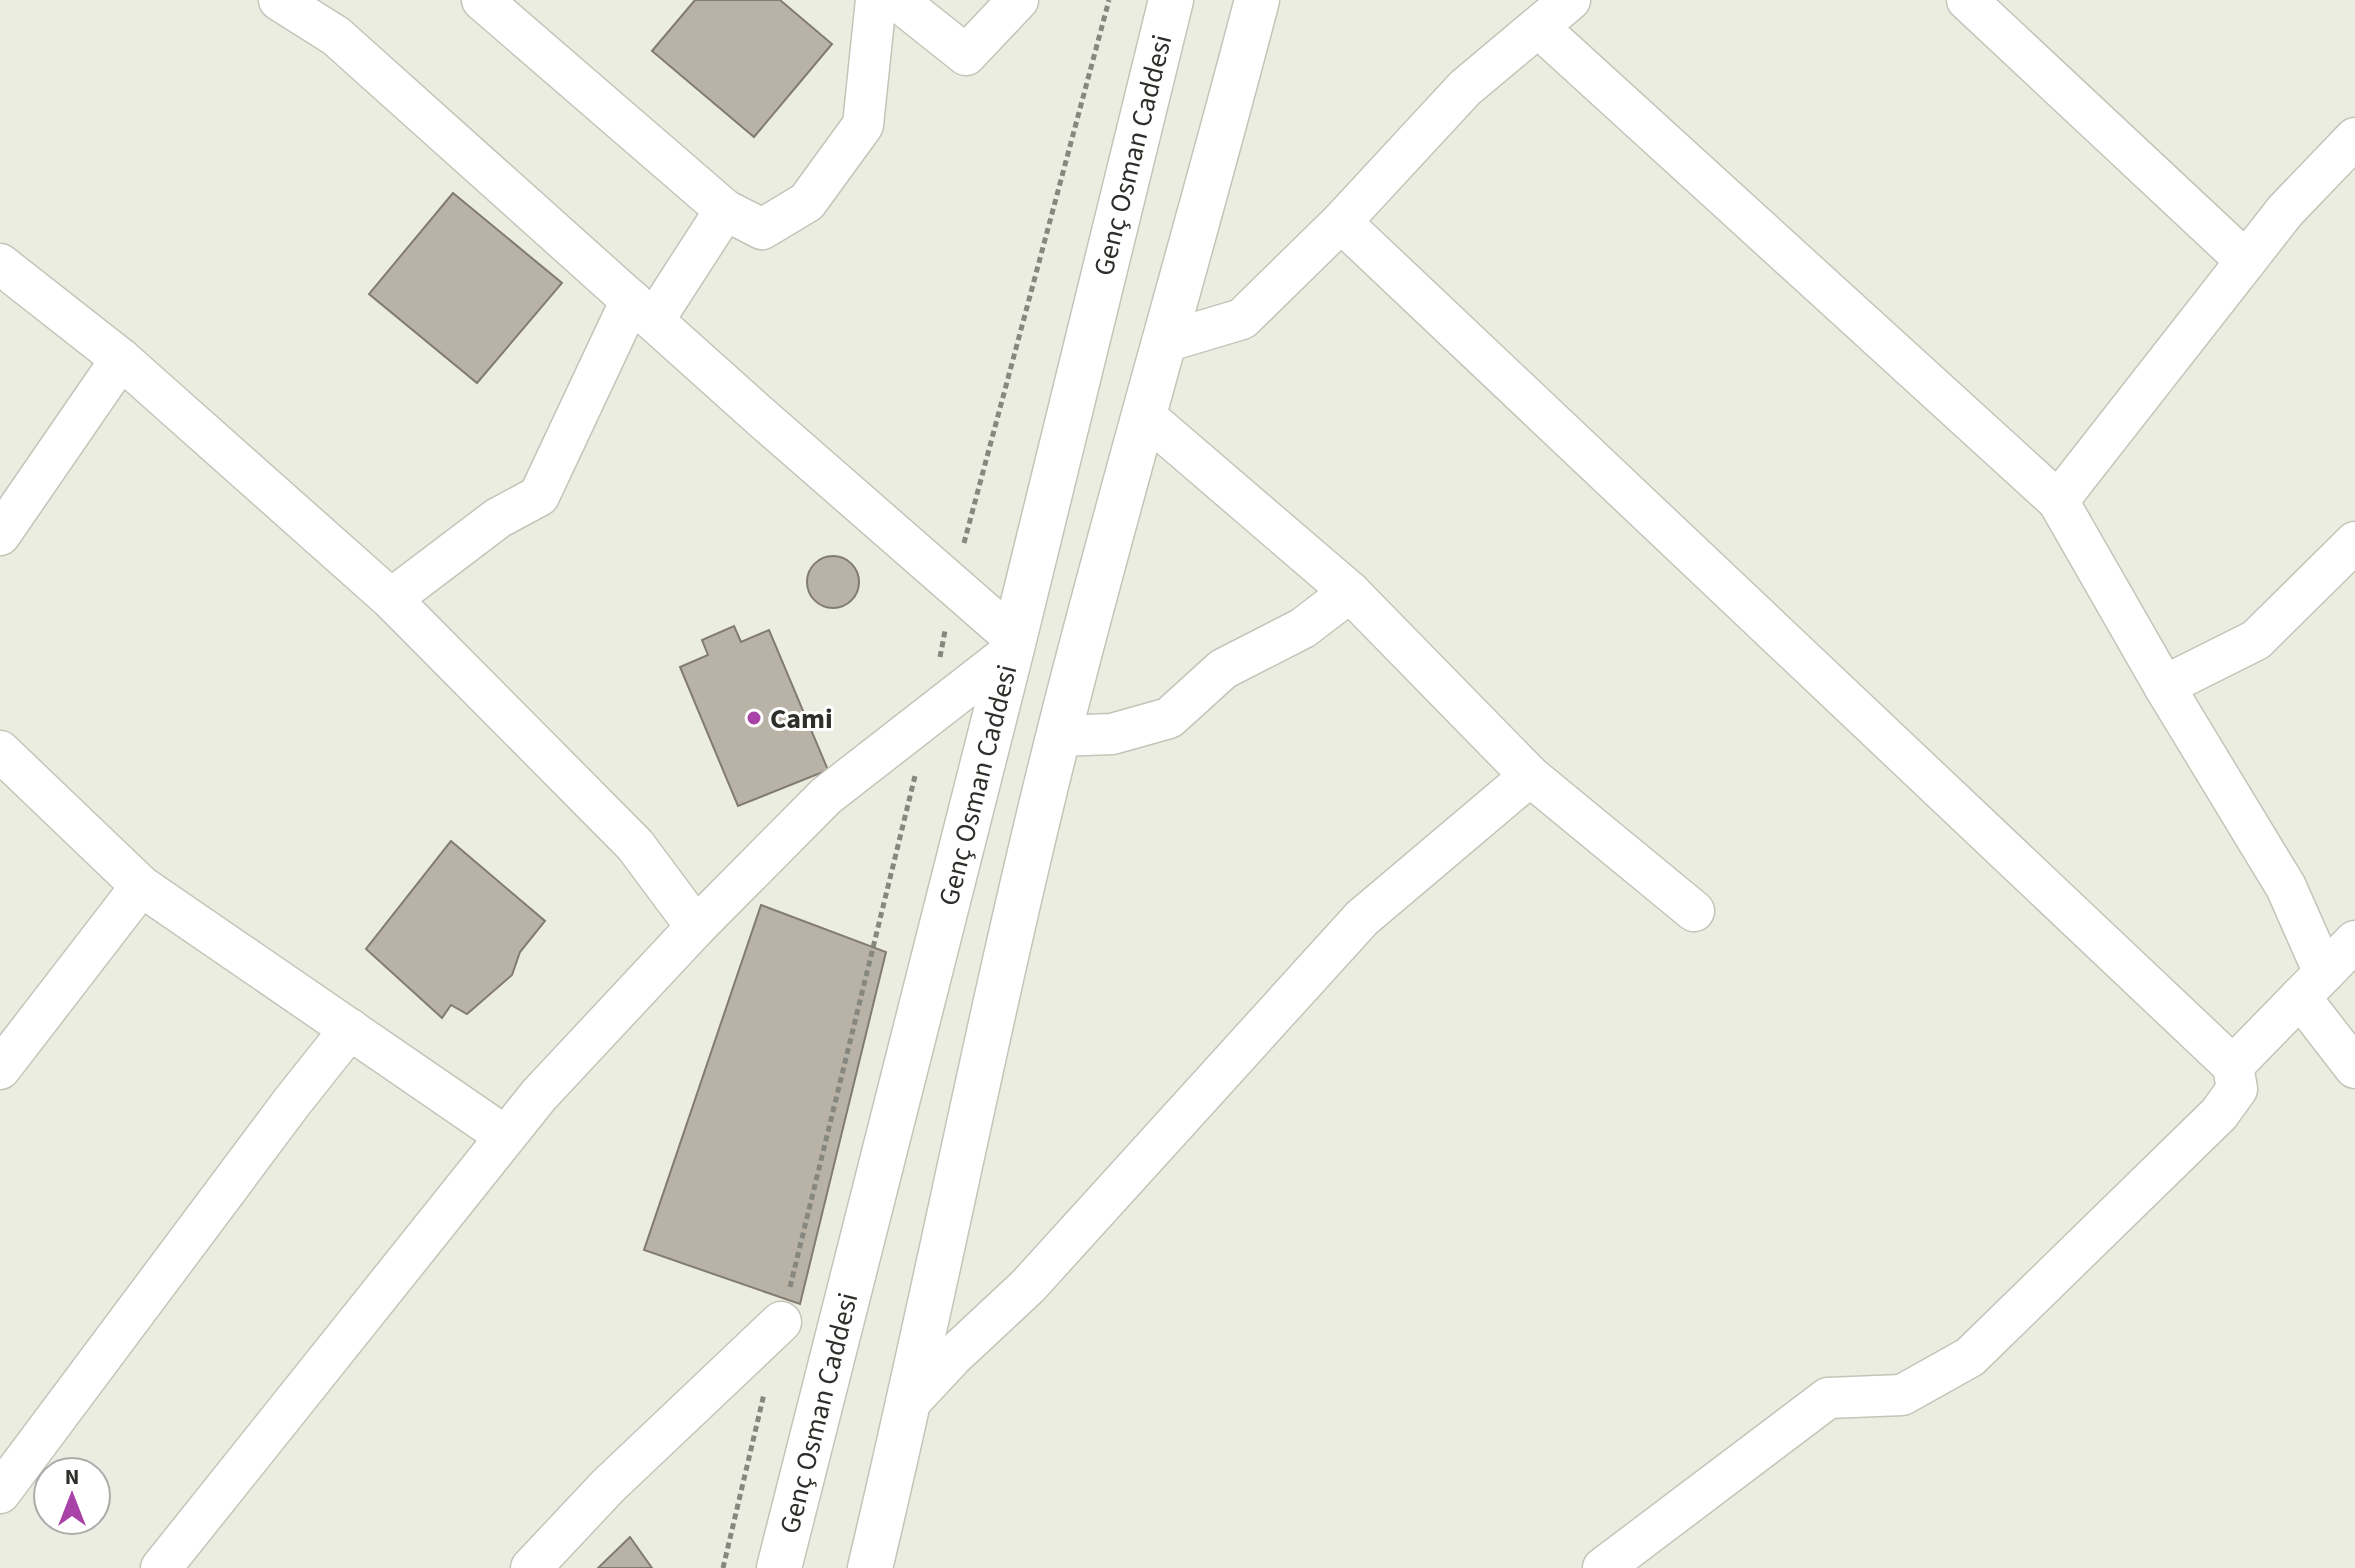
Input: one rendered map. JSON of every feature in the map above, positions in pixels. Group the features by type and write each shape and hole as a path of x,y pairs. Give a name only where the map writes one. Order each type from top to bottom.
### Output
{"main road":[{"name":"Genç Osman Caddesi","path":"779,1568 1171,0"},
{"path":"870,1568 910,1402 989,1031 1058,736 1257,0"}],"street":[{"path":"161,1568 539,1095 696,927 826,796 1012,645 336,36 279,0"},
{"path":"482,0 725,210 762,229 807,202 863,125 876,0"},
{"path":"897,0 966,55 1018,0"},
{"path":"1165,342 1242,319 1341,222 1465,88 1570,0"},
{"path":"1967,0 2246,261"},
{"path":"1538,27 2058,501 2164,686 2286,887 2312,985 2355,1068"},
{"path":"2058,501 2285,211 2355,138"},
{"path":"391,599 498,518 539,496 642,310 725,210"},
{"path":"1341,222 2233,1066 2237,1089 2219,1114 1970,1357 1902,1395 1828,1398 1603,1568"},
{"path":"0,264 121,359 391,599 635,845 696,927"},
{"path":"0,535 121,359"},
{"path":"1145,416 1350,592 1530,776 1694,911"},
{"path":"2164,686 2256,640 2355,542"},
{"path":"1058,736 1112,734 1169,718 1223,669 1303,628 1350,592"},
{"path":"0,751 141,886 505,1136"},
{"path":"910,1402 952,1357 1028,1286 1362,918 1530,776"},
{"path":"0,1069 141,886"},
{"path":"2233,1066 2355,941"},
{"path":"0,1493 350,1029"},
{"path":"531,1568 608,1486 781,1322"}],"building":[{"path":"695,0 780,0 832,44 754,137 652,51"},
{"path":"453,193 562,283 477,383 369,294"},
{"path":"833,556 851,564 859,582 851,600 833,608 815,600 807,582 815,564"},
{"name":"Cami","path":"734,626 741,642 769,630 828,770 738,806 680,667 708,655 702,640"},
{"path":"451,841 545,921 520,952 512,975 467,1014 451,1005 442,1018 366,949"},
{"path":"761,905 886,952 800,1304 644,1250"},
{"path":"630,1537 652,1568 598,1568"}],"place":[{"name":"Cami","path":"754,718"}]}
